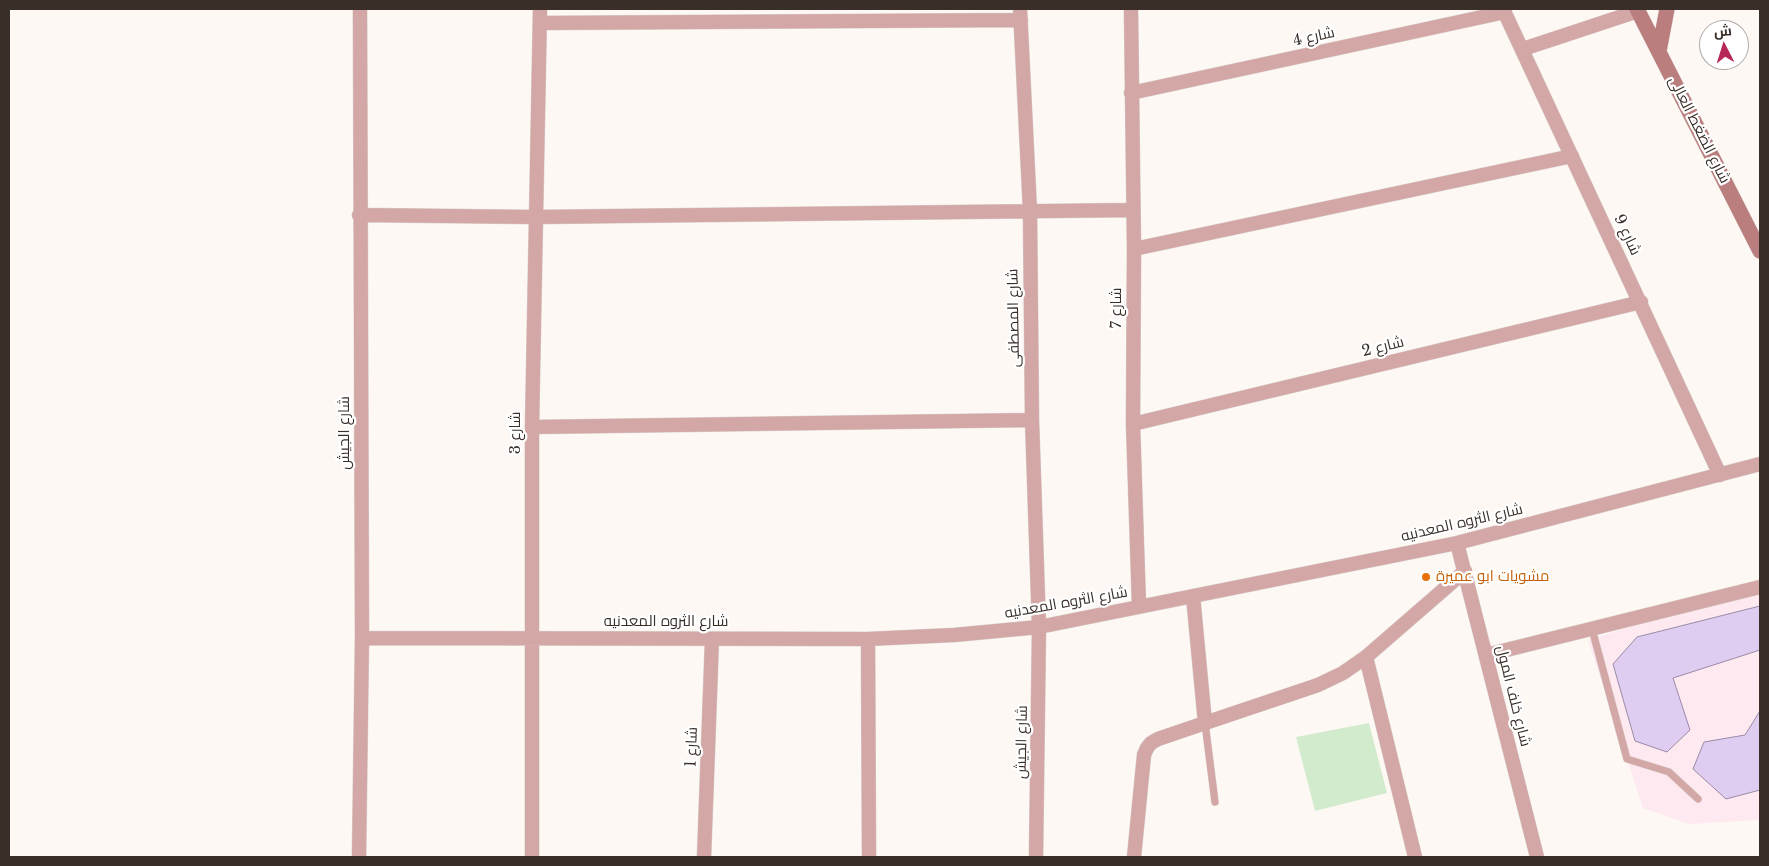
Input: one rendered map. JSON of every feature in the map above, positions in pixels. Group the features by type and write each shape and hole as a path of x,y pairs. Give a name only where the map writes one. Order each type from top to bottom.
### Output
{"street":[{"name":"شارع الجيش","path":"359,857 362,638 359,215 360,9"},
{"name":"شارع 7","path":"1131,9 1134,249 1133,424 1139,606"},
{"path":"1659,52 1667,9"},
{"name":"شارع 4","path":"1131,93 1504,10"},
{"name":"شارع 9","path":"1504,10 1720,475"},
{"path":"1523,49 1637,10"},
{"name":"شارع الضغط العالى","path":"1637,10 1760,251"},
{"path":"540,16 1021,15"},
{"name":"شارع المصطفى","path":"1021,15 1030,210 1032,420 1040,626"},
{"name":"شارع 3","path":"532,857 532,426 540,16"},
{"path":"1134,249 1572,156"},
{"path":"359,215 535,216 1133,210"},
{"name":"شارع 2","path":"1133,424 1641,302"},
{"path":"532,426 1032,420"},
{"name":"شارع الثروه المعدنيه","path":"362,638 868,639 954,635 1040,626 1457,543 1720,475 1759,469"},
{"name":"شارع خلف المول","path":"1457,543 1536,857"},
{"path":"1134,857 1144,755 1147,748 1158,739 1318,686 1343,673 1366,657 1465,572"},
{"path":"1486,655 1760,587"},
{"path":"1193,596 1205,723"},
{"name":"شارع الجيش","path":"1036,857 1040,626"},
{"name":"شارع 1","path":"704,857 712,639"},
{"path":"868,639 869,857"},
{"path":"1366,657 1415,857"}],"lane":[{"path":"1592,628 1627,760 1669,772 1698,799"},
{"path":"1205,723 1215,802"}],"shaded area":[{"path":"1760,586 1760,820 1689,824 1643,808 1588,640"}],"green space":[{"path":"1369,723 1387,793 1315,811 1296,737"}],"building":[{"path":"1760,606 1760,650 1673,678 1690,730 1667,752 1635,741 1613,664 1637,637"},
{"path":"1760,711 1760,790 1726,799 1693,769 1704,742 1745,735"}],"place":[{"name":"مشويات ابو عميرة","path":"1426,577"}]}
